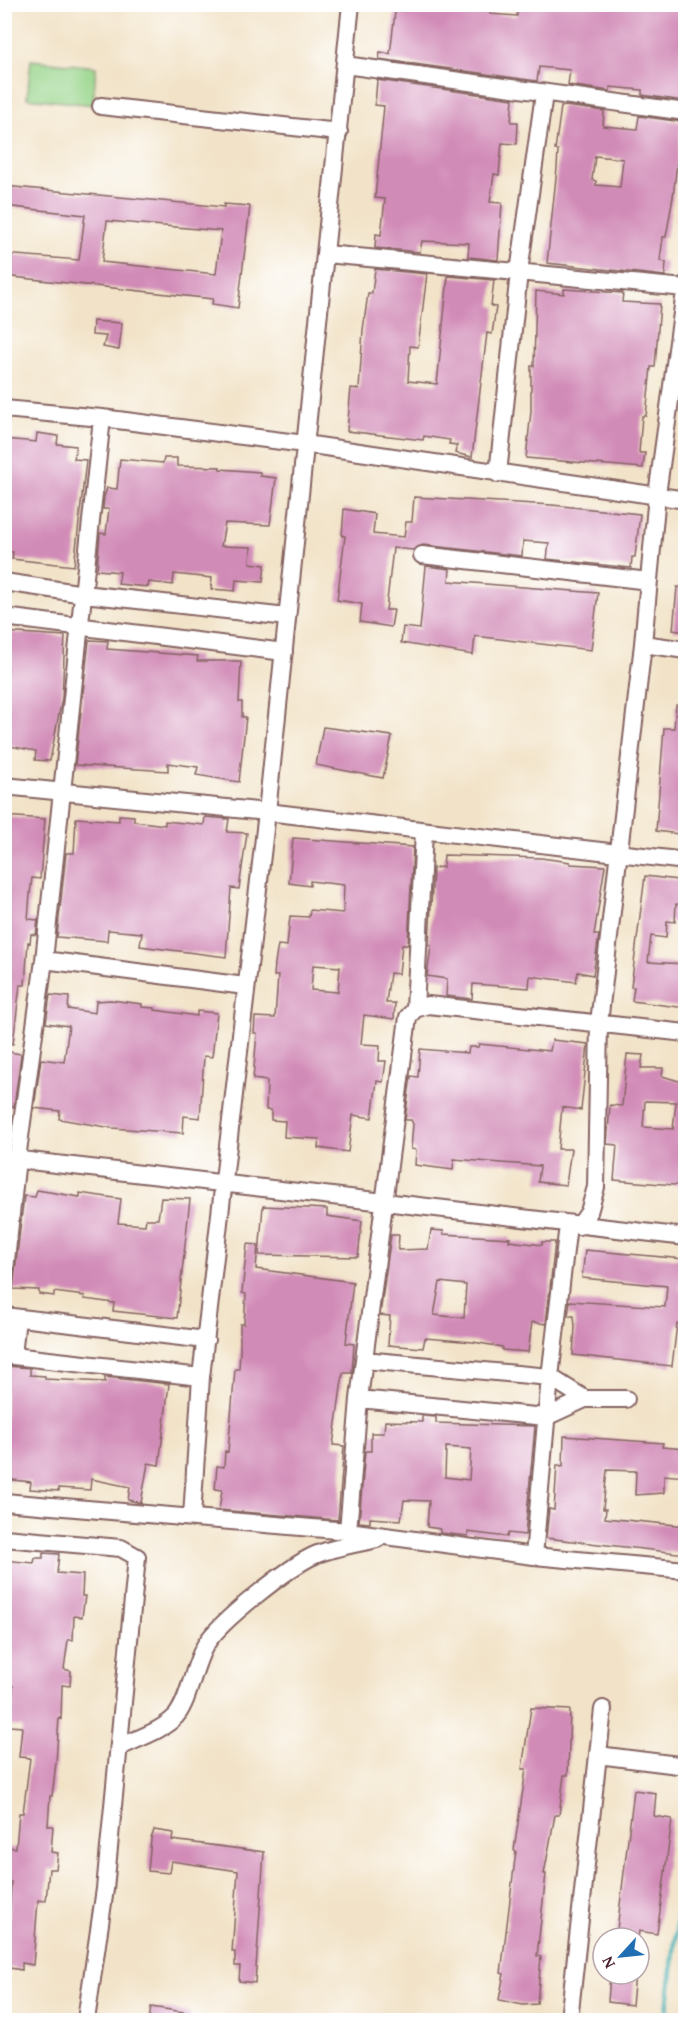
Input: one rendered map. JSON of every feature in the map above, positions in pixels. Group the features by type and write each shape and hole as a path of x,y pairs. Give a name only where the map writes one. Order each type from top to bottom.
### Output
{"street":[{"path":"192,1517 201,1377 267,812 351,4"},
{"path":"345,65 686,112"},
{"path":"498,474 519,272 543,94"},
{"path":"101,106 339,132"},
{"path":"326,254 685,288"},
{"path":"534,1556 550,1377 573,1226 589,1212 596,1187 599,1023 644,644 657,495 684,321 686,284"},
{"path":"4,409 102,418 305,444 686,500"},
{"path":"4,1279 10,1158 44,960 102,418"},
{"path":"422,555 649,581"},
{"path":"4,582 84,594 287,617"},
{"path":"4,617 284,652"},
{"path":"644,644 686,650"},
{"path":"4,786 267,812 686,861"},
{"path":"348,1531 359,1399 405,1028 415,1009 424,831"},
{"path":"44,960 245,986"},
{"path":"415,1009 428,1005 686,1033"},
{"path":"10,1158 573,1226 686,1237"},
{"path":"201,1377 9,1356 11,1317 206,1340"},
{"path":"364,1360 550,1377 585,1399"},
{"path":"359,1399 546,1417 585,1399 626,1399"},
{"path":"4,1502 348,1531 534,1556 686,1570"},
{"path":"120,1747 159,1729 176,1716 207,1642 229,1620 293,1567 316,1555 387,1537"},
{"path":"4,1538 121,1548 137,1557 105,1888 86,2020"},
{"path":"569,2020 603,1709"},
{"path":"598,1755 680,1766"}],"green space":[{"path":"31,60 96,67 93,105 27,98"}],"building":[{"path":"396,4 456,4 456,7 490,9 490,14 517,16 518,4 686,4 684,101 642,95 642,90 610,87 610,91 568,85 570,70 539,67 537,81 379,59 380,52 390,54"},
{"path":"377,80 513,99 511,122 518,122 517,144 502,143 499,175 494,174 490,202 502,203 498,260 468,257 469,243 422,241 420,252 375,248 376,234 381,235 385,199 375,198 384,106 375,105"},
{"path":"561,107 604,111 603,126 637,129 639,116 682,122 673,197 666,237 663,237 660,261 666,262 665,276 547,263 557,168 558,150 555,150","holes":["595,156 623,159 620,187 596,185 596,181 592,180"]},
{"path":"4,186 224,207 224,204 250,206 238,308 212,304 213,299 4,276 4,254 79,260 85,215 4,206","holes":["107,221 221,231 216,274 102,262"]},
{"path":"375,269 427,274 418,347 410,346 408,381 437,384 448,276 494,280 491,306 496,307 492,334 487,333 472,457 455,453 457,445 449,444 450,440 424,436 423,440 347,431 351,388 359,389 363,330 368,293 372,293"},
{"path":"564,289 623,293 622,302 660,304 655,367 651,367 646,416 642,416 639,453 645,453 643,468 526,458 531,411 531,366 534,366 536,291 564,294"},
{"path":"93,321 122,323 119,350 103,347 106,336 92,335"},
{"path":"37,433 58,436 57,444 76,446 74,459 86,460 74,566 12,559 13,552 4,551 5,439 36,442"},
{"path":"164,458 177,458 177,466 220,467 220,469 260,472 260,476 276,478 270,525 225,523 221,546 251,547 250,563 265,565 263,582 236,580 235,591 211,589 212,578 174,574 173,585 149,582 148,587 118,584 120,572 97,570 100,533 106,534 109,509 103,509 104,497 107,488 117,489 120,459 163,463"},
{"path":"414,497 552,505 640,514 635,557 632,557 631,568 547,559 549,543 523,541 522,556 423,545 413,550 393,548 386,610 394,610 391,627 360,622 362,604 337,600 345,536 342,536 344,509 375,514 373,534 404,537 406,522 412,522"},
{"path":"426,566 450,569 449,581 598,593 591,650 475,636 473,655 401,643 403,627 420,629"},
{"path":"677,587 686,588 686,632 673,630"},
{"path":"4,632 65,636 62,698 50,761 35,760 36,751 4,745 4,700 8,668 4,668"},
{"path":"89,640 108,641 107,649 198,656 197,661 241,661 239,702 242,702 242,717 246,717 239,782 196,775 198,767 168,763 168,771 75,765"},
{"path":"676,705 686,706 686,835 656,831 664,728 674,728"},
{"path":"323,727 392,736 383,778 316,765"},
{"path":"119,815 134,816 134,821 165,825 165,821 204,825 205,817 229,819 227,832 247,833 239,889 231,888 226,957 140,946 142,933 108,930 107,941 57,937 66,853 74,853 76,818 119,821"},
{"path":"4,816 45,819 40,879 32,878 28,919 38,920 36,935 31,934 30,943 28,942 25,985 20,985 13,1044 4,1043"},
{"path":"293,838 413,847 408,945 402,945 399,974 390,973 386,1003 395,1003 394,1019 364,1015 361,1044 380,1045 379,1061 386,1061 383,1082 377,1081 372,1118 353,1115 348,1152 318,1148 319,1139 284,1137 285,1121 271,1120 271,1110 266,1110 267,1081 253,1079 257,1033 254,1033 255,1017 275,1018 278,976 274,976 275,963 278,945 287,946 290,916 309,917 310,910 343,913 344,885 310,881 310,886 289,883","holes":["313,965 340,967 338,992 311,990"]},
{"path":"444,855 541,858 570,862 570,864 605,866 594,935 599,935 593,975 578,972 576,982 530,976 529,988 473,984 472,999 446,996 447,979 427,976 431,945 429,945 433,868 443,867"},
{"path":"645,876 686,881 686,905 676,904 675,922 667,921 666,938 651,936 648,962 686,964 686,1008 632,1001 634,987 631,987"},
{"path":"50,995 69,997 68,1009 95,1013 96,1001 111,1000 197,1016 197,1011 217,1013 212,1057 204,1056 200,1118 184,1116 183,1133 112,1128 59,1119 60,1111 34,1108 41,1059 64,1062 69,1026 46,1023"},
{"path":"552,1040 588,1044 581,1110 562,1107 558,1149 571,1149 566,1185 538,1182 540,1166 454,1159 453,1170 415,1165 416,1150 411,1149 413,1124 411,1120 405,1120 411,1076 418,1077 420,1049 468,1053 469,1047 478,1047 479,1044 550,1051"},
{"path":"4,1051 21,1054 14,1107 4,1106"},
{"path":"627,1054 643,1055 641,1068 663,1068 662,1076 686,1083 686,1186 614,1180 617,1145 607,1144 610,1105 622,1106","holes":["645,1101 676,1102 673,1129 643,1127"]},
{"path":"37,1190 80,1197 80,1193 121,1199 118,1223 145,1225 146,1219 158,1219 161,1198 190,1199 177,1318 113,1311 114,1303 84,1299 85,1296 54,1292 54,1296 39,1294 39,1290 13,1289 24,1196 35,1197"},
{"path":"263,1206 327,1209 327,1216 362,1221 358,1257 259,1255"},
{"path":"431,1230 444,1231 443,1234 510,1238 509,1241 542,1245 542,1242 555,1242 546,1324 532,1322 528,1352 502,1350 502,1347 473,1342 425,1338 423,1348 388,1345 390,1316 380,1315 391,1235 399,1235 398,1250 428,1249","holes":["440,1282 466,1285 464,1318 434,1315"]},
{"path":"247,1244 258,1245 256,1269 353,1282 346,1343 354,1344 352,1373 343,1373 333,1445 344,1446 338,1520 219,1510 222,1490 215,1489 217,1466 224,1467 225,1451 228,1452 235,1369 239,1369 240,1324 244,1324 246,1294 242,1293"},
{"path":"585,1250 684,1259 680,1290 686,1290 686,1314 684,1324 677,1324 672,1366 573,1355 575,1327 574,1316 568,1316 570,1301 665,1307 667,1286 582,1278"},
{"path":"6,1366 30,1368 30,1375 45,1376 45,1379 105,1382 105,1377 169,1384 159,1465 148,1463 141,1503 128,1500 130,1487 91,1479 90,1490 59,1488 59,1491 30,1489 31,1482 4,1479"},
{"path":"422,1416 436,1417 436,1423 535,1426 525,1535 508,1533 507,1537 468,1532 468,1536 440,1533 440,1529 427,1527 429,1501 404,1500 401,1520 370,1518 370,1523 359,1522 365,1451 371,1451 371,1433 384,1433 385,1421 422,1422","holes":["446,1447 471,1449 469,1480 445,1477"]},
{"path":"564,1436 663,1443 662,1447 686,1449 686,1477 664,1475 664,1493 635,1495 636,1471 607,1470 603,1509 606,1509 605,1518 686,1526 686,1554 546,1538 549,1509 554,1510 557,1465 563,1466"},
{"path":"43,1553 59,1554 57,1573 83,1575 82,1596 85,1596 82,1617 74,1616 73,1640 68,1640 64,1669 71,1671 70,1686 62,1685 61,1719 59,1718 56,1763 52,1796 50,1796 48,1826 53,1826 51,1852 58,1853 56,1869 49,1869 46,1901 38,1900 33,1965 22,1963 22,1970 4,1967 4,1935 8,1940 11,1882 4,1881 4,1847 16,1848 19,1813 23,1813 30,1758 19,1757 22,1727 10,1726 13,1686 4,1684 4,1638 8,1608 4,1607 4,1560 34,1563 35,1558 43,1558"},
{"path":"531,1708 570,1710 568,1775 564,1775 559,1815 555,1815 544,1874 546,1874 537,1956 541,1957 537,2004 523,2005 499,2000 504,1974 501,1973 516,1851 514,1850 526,1769 522,1769"},
{"path":"634,1790 656,1793 654,1816 672,1819 657,1934 651,1933 651,1926 617,1926"},
{"path":"154,1830 173,1833 172,1840 264,1852 255,1983 239,1981 240,1966 235,1966 235,1952 232,1952 238,1871 171,1861 169,1873 148,1871"},
{"path":"609,1986 634,1986 632,2005 608,2002"},
{"path":"151,2007 190,2013 190,2020 149,2020"}],"waterway":[{"path":"666,2020 686,1846"}]}
